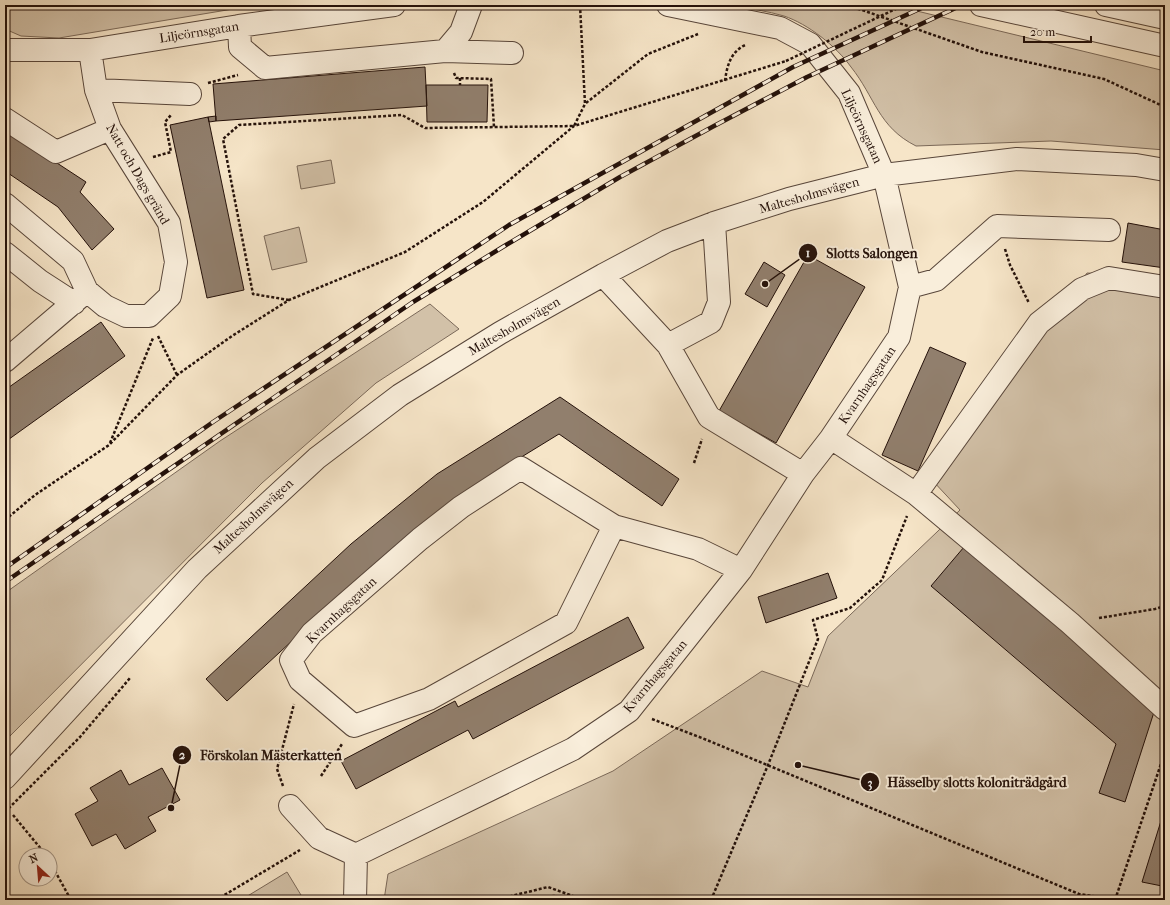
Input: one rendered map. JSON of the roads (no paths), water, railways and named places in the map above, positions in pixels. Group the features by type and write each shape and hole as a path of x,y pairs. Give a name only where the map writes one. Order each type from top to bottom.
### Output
{"street":[{"name":"Liljeörnsgatan","path":"5,50 90,50 239,26 394,5"},
{"path":"446,51 461,32 471,5"},
{"name":"Liljeörnsgatan","path":"668,5 780,28 810,44 849,93 884,175"},
{"path":"981,5 1165,46"},
{"path":"1106,5 1165,18"},
{"path":"239,26 240,47 265,68 446,51 512,53"},
{"name":"Natt och Dags gränd","path":"5,253 40,281 106,306 126,316 149,316 170,296 176,262 169,223 110,129 96,90 90,50"},
{"path":"96,90 190,94"},
{"path":"5,119 56,152 110,129"},
{"name":"Maltesholmsvägen","path":"5,778 196,569 317,458 400,395 500,333 603,274 667,242 714,223 789,199 884,175 1017,159 1136,165 1165,170"},
{"name":"Kvarnhagsgatan","path":"356,855 573,749 628,711 741,570 803,474 831,438 899,337 910,287 884,175"},
{"name":"Natt och Dags gränd","path":"5,204 73,261 80,297"},
{"path":"668,345 710,322 719,302 714,223"},
{"path":"910,287 936,280 997,226 1109,230"},
{"path":"603,274 668,345 710,417 803,474"},
{"path":"916,494 1039,324 1082,289 1108,278 1165,287"},
{"path":"5,361 80,297"},
{"path":"831,438 916,494 1070,623 1165,708"},
{"name":"Kvarnhagsgatan","path":"614,526 566,622 429,699 354,726 300,680 291,660 312,633 420,539 461,507 521,468 614,526 698,549 741,570"},
{"path":"290,806 318,838 356,855 355,900"}],"railway":[{"path":"5,568 213,422 509,225 793,67 928,5"},
{"path":"5,582 413,302 506,245 620,177 807,77 962,5"}],"place":[{"name":"Slotts Salongen","path":"765,284"},
{"name":"Hässelby slotts koloniträdgård","path":"798,765"},
{"name":"Förskolan Mästerkatten","path":"171,808"}]}
